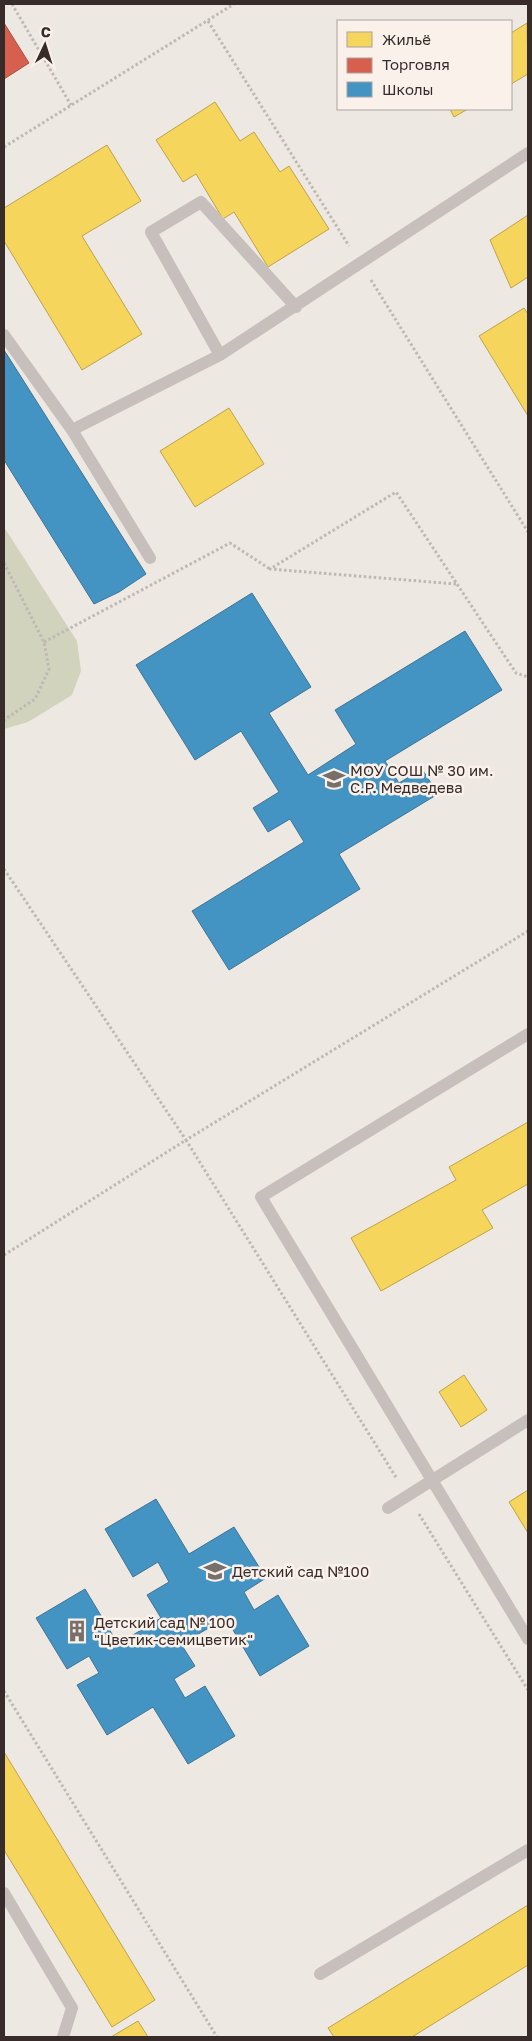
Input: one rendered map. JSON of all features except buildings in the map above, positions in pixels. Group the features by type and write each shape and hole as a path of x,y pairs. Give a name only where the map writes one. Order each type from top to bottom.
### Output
{"lane":[{"path":"72,430 220,355 296,307 528,153"},
{"path":"220,355 150,232 200,202 296,307"},
{"path":"4,335 72,430 150,558"},
{"path":"528,1034 261,1197 528,1639"},
{"path":"388,1508 528,1420"},
{"path":"320,1974 528,1850"},
{"path":"4,1893 72,2008 63,2037"}],"path":[{"path":"12,4 72,105"},
{"path":"4,147 234,4"},
{"path":"270,569 396,492 516,673 528,677"},
{"path":"44,642 230,543 270,569 456,584"},
{"path":"4,563 44,642 48,669 35,700 4,720"},
{"path":"4,869 186,1140 528,1690"},
{"path":"4,1255 186,1140 528,931"},
{"path":"4,1691 217,2037"}],"green space":[{"path":"4,527 77,641 81,671 72,695 28,722 4,729"}],"place":[{"name":"МОУ СОШ № 30 им. С.Р. Медведева","path":"334,779"},
{"name":"Детский сад №100","path":"215,1571"},
{"name":"Детский сад № 100 \"Цветик-семицветик\"","path":"77,1631"}]}
